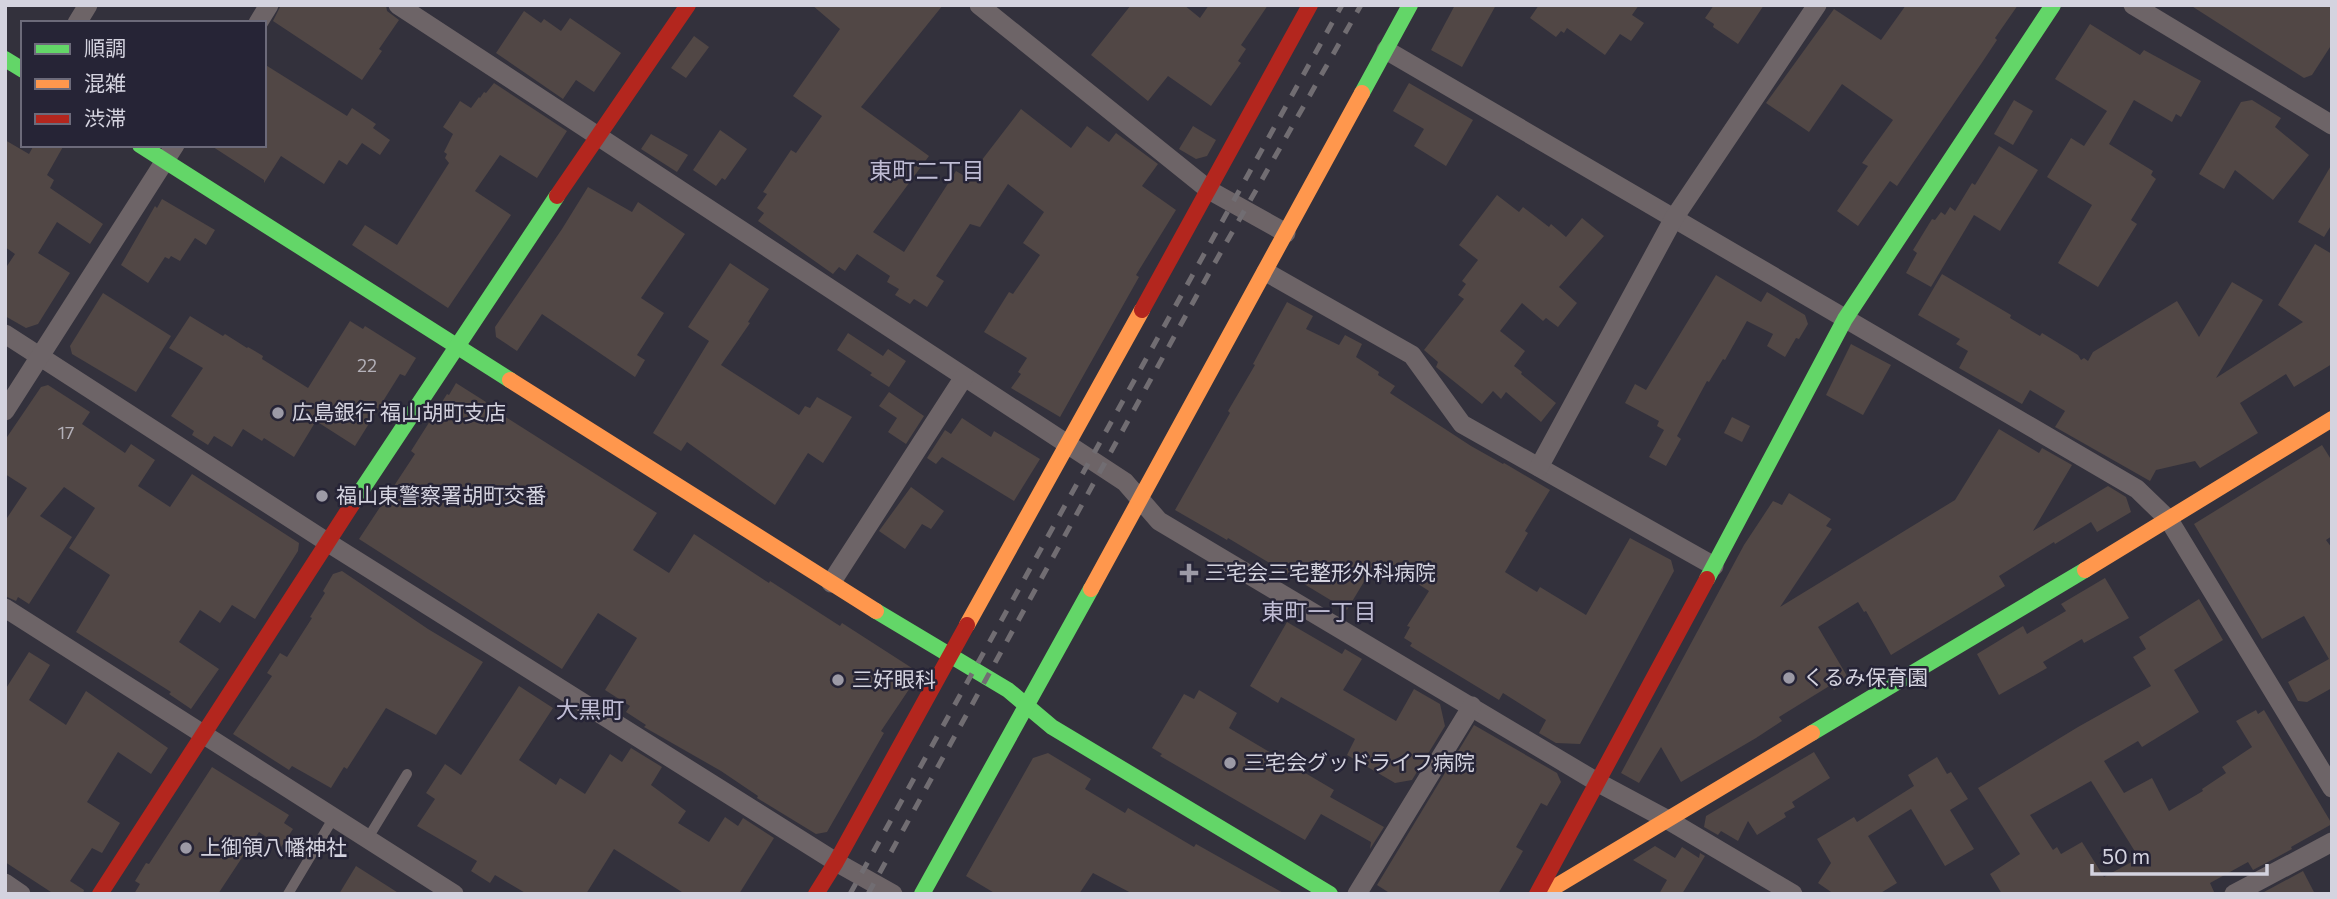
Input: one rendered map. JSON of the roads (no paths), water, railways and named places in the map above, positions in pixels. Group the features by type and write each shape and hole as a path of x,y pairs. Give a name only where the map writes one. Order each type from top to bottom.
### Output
{"street":[{"path":"78,21 88,5"},
{"path":"259,21 270,5"},
{"path":"398,5 1125,482 1158,521 1597,782 1668,820 1793,894"},
{"path":"100,894 327,542 597,136 688,5"},
{"path":"979,5 1209,190 1286,233"},
{"path":"816,894 1310,5"},
{"path":"1539,467 1674,218 1817,5"},
{"path":"1540,894 1845,318 2053,5"},
{"path":"2133,5 2332,125"},
{"path":"922,894 1266,272 1407,6"},
{"path":"1386,50 2137,489 2169,520 2332,788"},
{"path":"5,59 21,69"},
{"path":"148,147 170,153 457,346 831,583 1008,690 1052,727 1331,894"},
{"path":"5,411 170,153"},
{"path":"1266,272 1412,355 1462,424 1714,566"},
{"path":"5,334 327,542 836,862 893,894"},
{"path":"831,583 964,376"},
{"path":"1540,894 2169,520 2332,419"},
{"path":"5,608 454,894"},
{"path":"1357,894 1472,706"},
{"path":"2234,894 2332,842"},
{"path":"5,884 21,894"}],"lane":[{"path":"368,838 407,774"},
{"path":"288,894 334,817"}],"railway":[{"path":"850,894 1342,5"},
{"path":"868,894 1213,266 1361,5"}],"place":[{"name":"広島銀行 福山胡町支店","path":"278,413"},
{"name":"福山東警察署胡町交番","path":"322,496"},
{"name":"三宅会三宅整形外科病院","path":"1189,573"},
{"name":"くるみ保育園","path":"1789,678"},
{"name":"三好眼科","path":"838,680"},
{"name":"三宅会グッドライフ病院","path":"1230,763"},
{"name":"上御領八幡神社","path":"186,848"}],"district":[{"name":"東町二丁目","path":"927,171"},
{"name":"東町一丁目","path":"1319,612"},
{"name":"大黒町","path":"590,710"}]}
